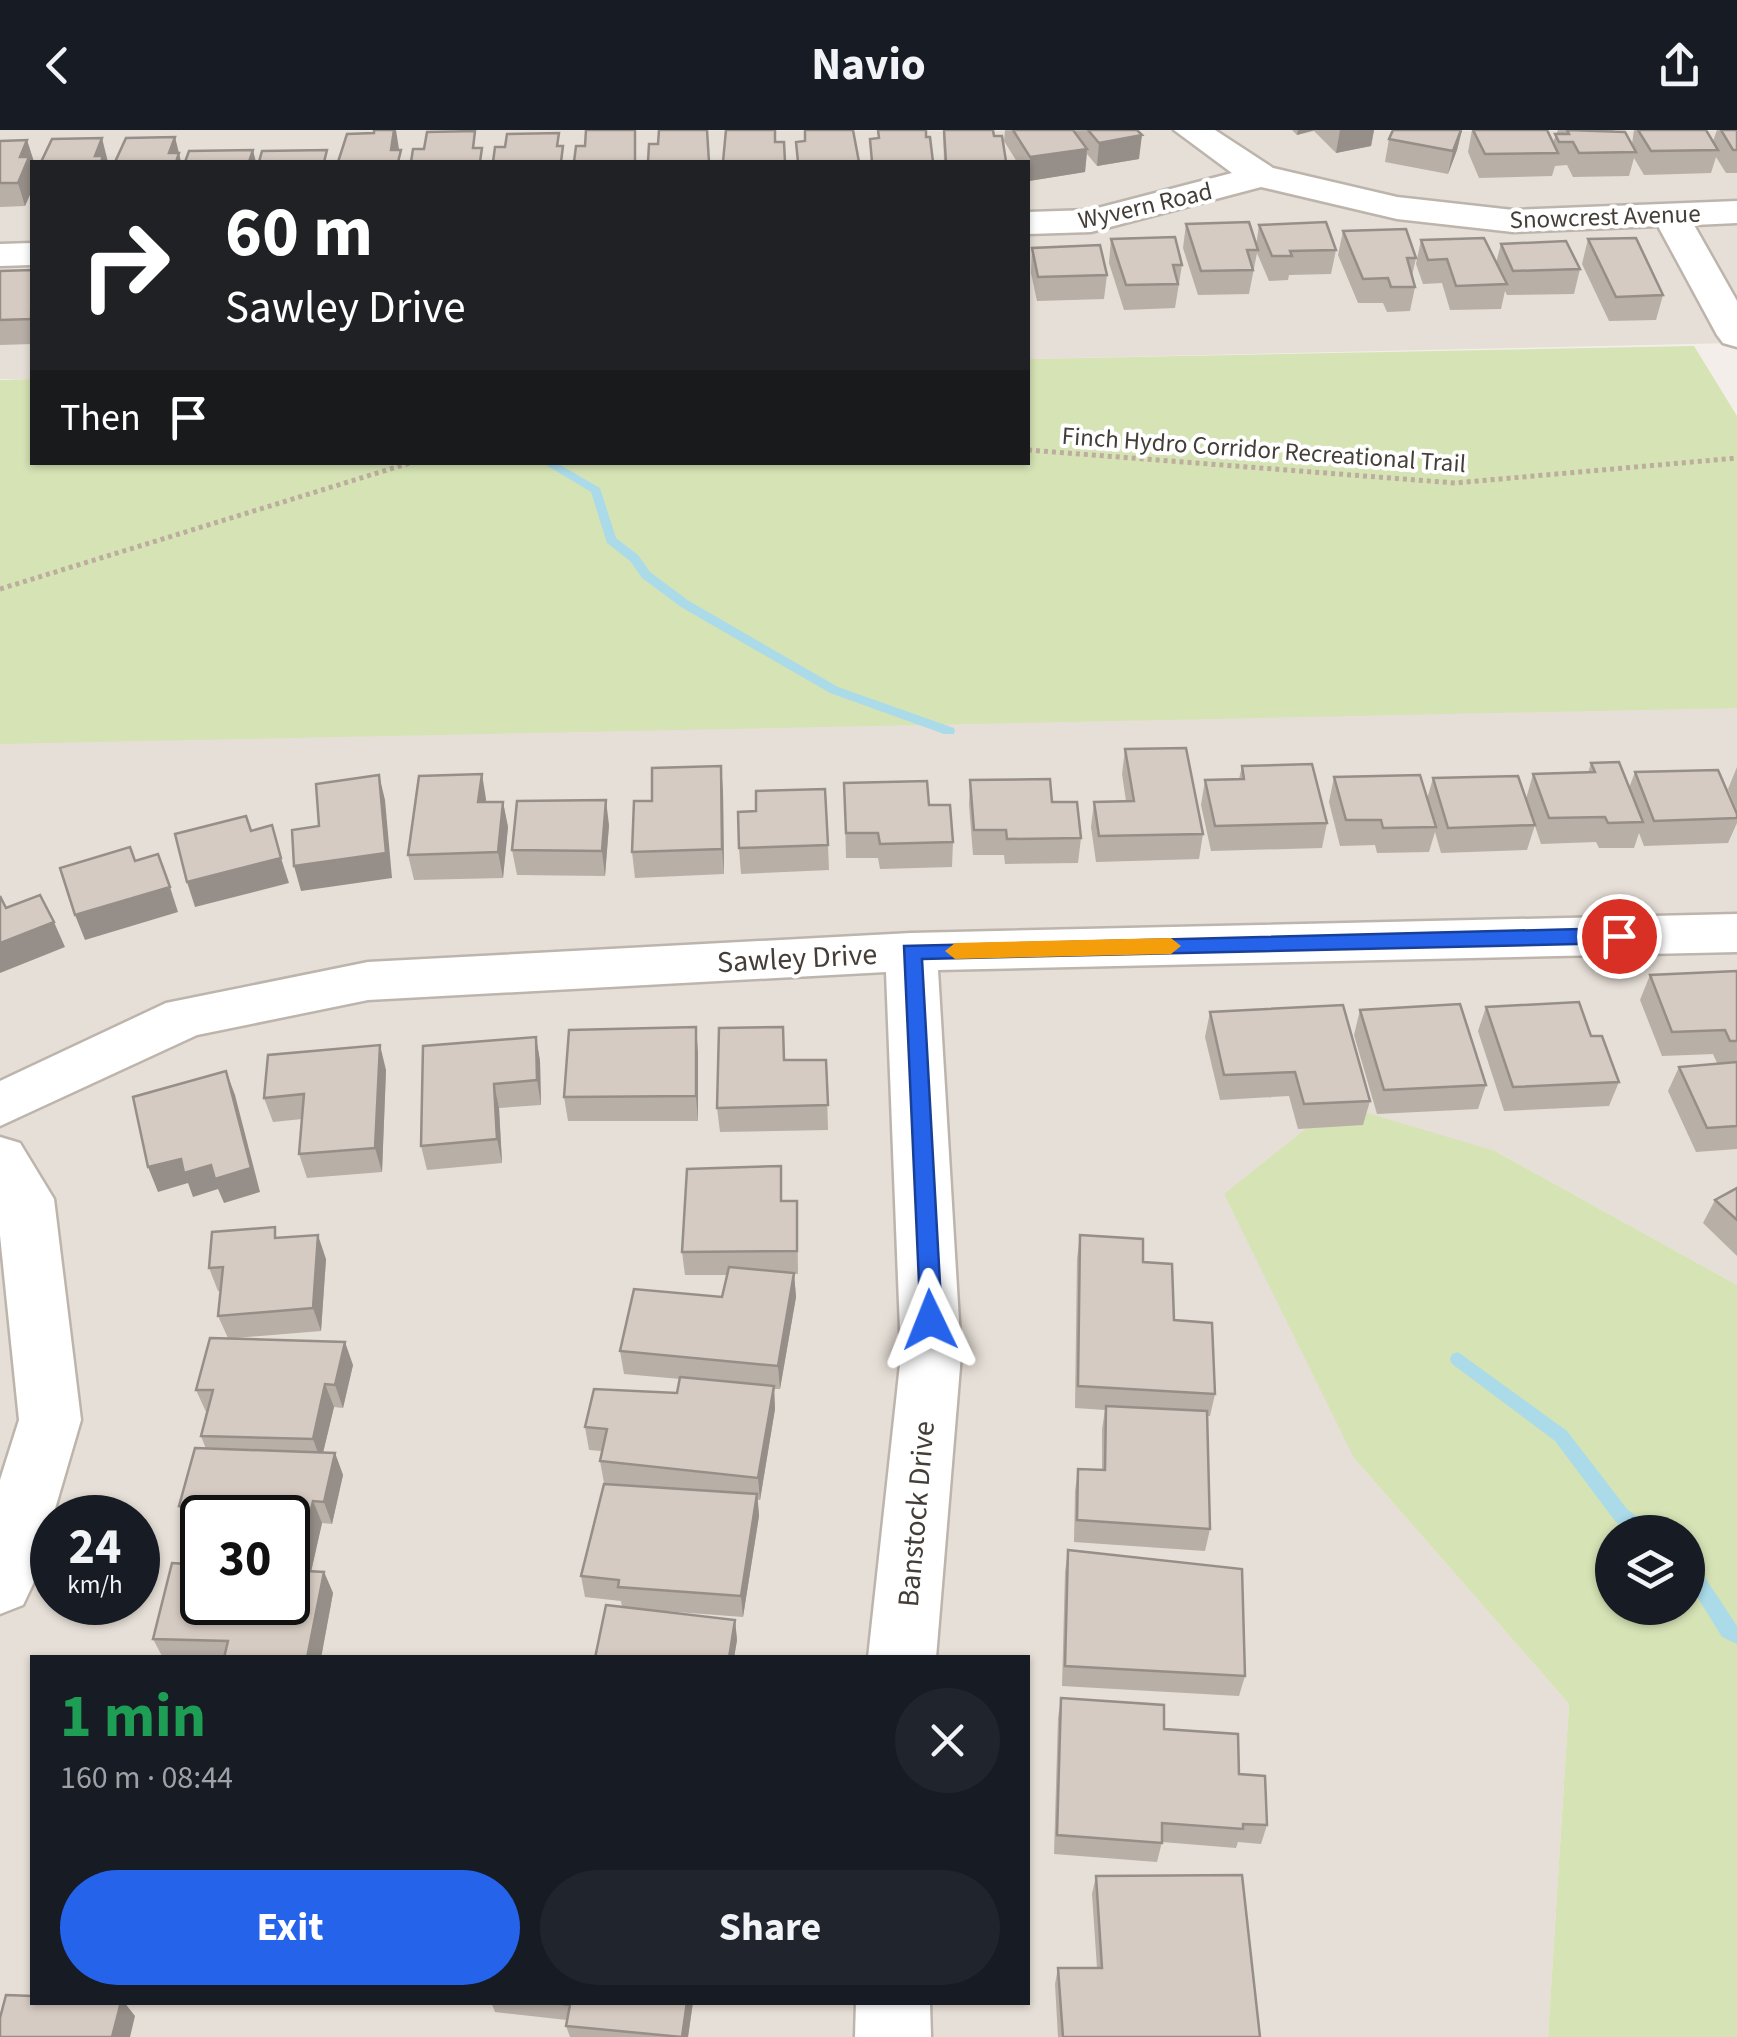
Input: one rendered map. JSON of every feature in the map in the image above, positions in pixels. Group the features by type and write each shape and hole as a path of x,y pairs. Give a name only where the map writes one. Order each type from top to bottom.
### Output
{"street":[{"name":"Snowcrest Avenue","path":"1191,130 1261,176 1397,208 1513,221 1737,212"},
{"name":"Wyvern Road","path":"1030,223 1091,221 1261,176"},
{"path":"1669,213 1737,335"},
{"path":"0,255 30,254"},
{"name":"Sawley Drive","path":"0,1105 185,1016 368,981 911,952 1737,933"},
{"name":"Banstock Drive","path":"902,1655 931,1354 911,952"},
{"path":"0,1159 25,1198 50,1420 0,1584"},
{"path":"893,2005 893,2037"}],"path":[{"name":"Finch Hydro Corridor Recreational Trail","path":"1030,450 1455,484 1737,458"},
{"path":"0,589 403,465"}],"shaded area":[{"path":"0,130 1737,130 1737,343 1030,359 1030,160 30,160 30,379 0,379"},
{"path":"1737,701 1737,1285 1495,1151 1354,1458 1569,1704 1548,2037 0,2037 0,741"}],"green space":[{"path":"1694,346 1737,416 1737,708 0,744 0,380 30,379 30,465 1030,465 1030,359"},
{"path":"1337,1104 1495,1151 1737,1285 1737,2037 1548,2037 1569,1704 1354,1458 1224,1194"}],"building":[{"path":"394,130 391,150 401,150 398,160 339,160 347,134"},
{"path":"586,130 635,130 635,160 574,160 576,146 585,146"},
{"path":"659,130 707,130 709,160 648,160 649,144 658,144"},
{"path":"726,130 775,130 775,142 784,142 785,160 723,160"},
{"path":"805,130 853,130 859,160 798,160 796,142 805,141"},
{"path":"878,130 926,130 933,160 872,160 870,139 879,138"},
{"path":"944,130 993,130 994,136 1002,136 1006,160 946,160"},
{"path":"1013,130 1073,130 1087,149 1030,157"},
{"path":"1088,130 1137,130 1142,135 1099,143"},
{"path":"1393,130 1461,130 1453,151 1389,139"},
{"path":"1473,130 1547,130 1558,153 1485,154"},
{"path":"1567,130 1625,132 1636,152 1579,153 1573,142 1559,142 1555,134 1569,134"},
{"path":"1638,130 1706,130 1718,150 1651,151"},
{"path":"1721,130 1737,130 1737,150 1733,150"},
{"path":"475,131 473,148 482,148 480,160 411,160 413,149 424,149 427,132"},
{"path":"559,133 557,146 563,146 561,160 493,160 495,147 505,147 507,134"},
{"path":"175,137 169,153 179,153 177,160 116,160 126,138"},
{"path":"102,138 95,156 103,156 102,160 42,160 52,139"},
{"path":"27,140 20,157 29,157 18,183 0,183 0,141"},
{"path":"253,150 250,160 186,160 189,151"},
{"path":"327,150 324,160 260,160 262,151"},
{"path":"1249,222 1258,250 1247,250 1253,270 1201,271 1186,224"},
{"path":"1326,222 1336,250 1290,251 1292,256 1272,256 1259,225"},
{"path":"1406,229 1416,258 1407,258 1415,287 1391,287 1388,278 1363,279 1343,231"},
{"path":"1175,237 1182,265 1173,265 1178,284 1126,285 1111,239"},
{"path":"1484,238 1507,284 1456,286 1447,259 1428,260 1421,240"},
{"path":"1636,238 1663,295 1616,297 1588,239"},
{"path":"1566,241 1580,269 1513,271 1501,244"},
{"path":"1100,245 1107,275 1038,277 1032,248"},
{"path":"30,270 30,319 0,320 0,271"},
{"path":"1186,748 1203,834 1099,836 1094,802 1134,801 1125,749"},
{"path":"1619,762 1643,822 1608,823 1605,817 1549,818 1533,774 1595,772 1591,763"},
{"path":"1312,764 1327,823 1215,826 1205,780 1244,779 1242,766"},
{"path":"721,766 722,849 632,852 634,801 652,801 652,768"},
{"path":"1718,770 1737,818 1654,821 1635,772"},
{"path":"482,774 478,802 503,802 498,852 408,855 419,776"},
{"path":"379,775 386,853 294,866 292,830 319,826 316,784"},
{"path":"1420,775 1436,827 1383,828 1381,820 1346,820 1334,777"},
{"path":"1518,776 1535,825 1448,828 1433,778"},
{"path":"1050,779 1052,802 1077,802 1081,838 1007,839 1006,830 974,830 970,780"},
{"path":"927,781 929,805 950,805 953,842 880,844 878,833 846,833 844,783"},
{"path":"825,789 828,845 739,848 738,812 756,811 756,791"},
{"path":"606,800 602,851 512,850 517,801"},
{"path":"246,816 251,831 272,825 281,858 187,882 175,834"},
{"path":"130,847 135,861 158,854 170,887 75,915 60,868"},
{"path":"40,895 54,922 0,943 0,896 6,908"},
{"path":"1737,971 1737,1041 1730,1041 1725,1030 1672,1032 1650,975"},
{"path":"1579,1002 1591,1036 1602,1036 1619,1082 1513,1087 1486,1007"},
{"path":"1460,1004 1486,1085 1384,1090 1360,1010"},
{"path":"1343,1005 1370,1101 1304,1104 1295,1072 1224,1075 1210,1012"},
{"path":"696,1027 696,1096 564,1097 569,1030"},
{"path":"783,1027 784,1060 826,1060 828,1105 717,1108 719,1028"},
{"path":"536,1037 537,1080 494,1084 497,1139 421,1146 423,1046"},
{"path":"380,1045 375,1148 299,1154 304,1094 264,1098 268,1055"},
{"path":"1737,1062 1737,1126 1707,1128 1679,1067"},
{"path":"226,1071 251,1168 215,1179 211,1165 184,1173 181,1159 148,1167 133,1097"},
{"path":"781,1166 781,1201 797,1201 797,1251 682,1252 687,1169"},
{"path":"1737,1188 1737,1220 1715,1200"},
{"path":"275,1227 275,1238 318,1235 313,1308 218,1316 223,1267 209,1268 212,1232"},
{"path":"1080,1235 1143,1239 1143,1262 1172,1264 1174,1320 1212,1323 1215,1394 1078,1386"},
{"path":"729,1267 794,1273 778,1366 620,1351 634,1289 722,1297"},
{"path":"210,1338 345,1342 335,1385 325,1384 313,1439 201,1436 213,1390 196,1390"},
{"path":"680,1377 774,1386 758,1478 600,1461 607,1429 585,1427 594,1389 677,1393"},
{"path":"1106,1406 1207,1411 1210,1529 1077,1520 1078,1469 1105,1470"},
{"path":"195,1448 335,1453 324,1502 313,1501 310,1515 310,1495 182,1495"},
{"path":"604,1484 757,1494 741,1596 618,1587 619,1580 581,1576"},
{"path":"1068,1550 1242,1569 1245,1676 1065,1666"},
{"path":"172,1563 180,1564 180,1625 310,1625 310,1571 324,1572 308,1655 225,1655 228,1641 153,1639 156,1625 160,1625"},
{"path":"606,1605 735,1620 729,1655 596,1655"},
{"path":"1061,1698 1164,1705 1164,1729 1238,1734 1239,1774 1265,1776 1267,1825 1243,1824 1243,1829 1162,1823 1162,1843 1057,1835"},
{"path":"1242,1875 1260,2037 1063,2037 1058,1968 1102,1968 1096,1876"},
{"path":"6,1995 30,1996 30,2005 120,2005 112,2037 0,2037"},
{"path":"570,2005 687,2005 682,2037 566,2026"}],"waterway":[{"path":"551,465 596,490 611,540 634,558 646,575 685,604 834,690 949,731"},
{"path":"1458,1359 1561,1436 1621,1515"},
{"path":"1705,1594 1728,1631 1737,1636"}],"slow traffic":[{"path":"955,951 1171,946"}],"route":[{"path":"930,1320 911,952 1619,936"}]}
